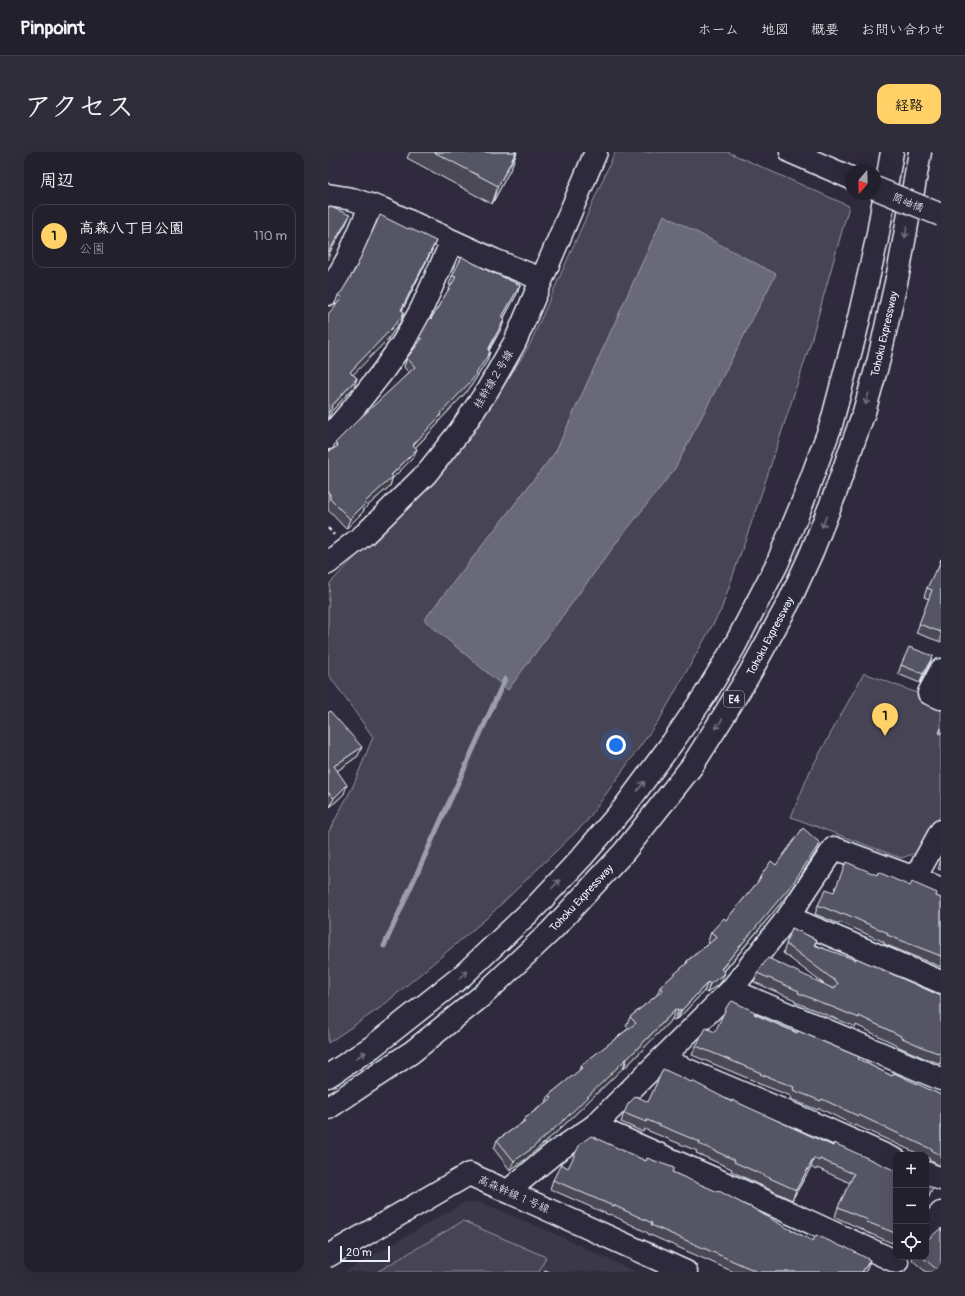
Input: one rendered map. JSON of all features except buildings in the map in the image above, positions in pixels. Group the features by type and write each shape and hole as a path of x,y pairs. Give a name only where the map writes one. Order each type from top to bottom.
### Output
{"main road":[{"name":"桂幹線２号線","path":"328,563 365,534 426,474 459,432 487,391 511,348 596,152"},
{"path":"791,152 845,176"},
{"name":"E4","path":"328,1076 372,1047 462,976 536,906 581,858 623,809 672,743 705,695 734,647 777,564 803,501 831,425 856,331 877,239 892,152"},
{"name":"Tohoku Expressway","path":"328,1108 412,1052 483,995 552,930 624,852 692,766 723,717 750,673 789,602 811,554 861,419 879,359 899,269 920,152"},
{"name":"筒岫橋","path":"881,191 941,216"},
{"path":"328,195 352,199 371,205 420,225 494,260 541,279"},
{"path":"328,294 348,258 371,205"},
{"path":"328,438 366,393 404,341 422,308 452,241"},
{"path":"941,670 929,693 941,698"},
{"path":"915,878 941,831"},
{"path":"508,1191 554,1152 594,1126 731,990 788,917 834,848 941,889"},
{"path":"788,917 941,982"},
{"path":"731,990 941,1079"},
{"path":"662,1059 893,1159"},
{"path":"594,1126 749,1194 895,1264"},
{"name":"高森幹線１号線","path":"328,1256 469,1174 686,1272"},
{"path":"929,1174 941,1179"},
{"path":"929,1227 941,1213"}],"shaded area":[{"path":"615,152 728,152 849,206 809,348 762,492 721,610 661,717 586,822 488,917 380,1008 328,1043 328,833 353,786 373,737 328,674 328,609 330,583 471,438 529,346"},
{"path":"864,673 941,702 941,814 920,852 901,858 791,817 810,771"},
{"path":"480,1202 553,1233 636,1272 344,1272 463,1203"},
{"path":"463,1221 546,1257 539,1272 377,1272"}],"water":[{"path":"664,215 776,274 674,470 617,542 508,690 424,620 556,451"}],"waterway":[{"path":"384,946 505,679"}],"place":[{"name":"高森八丁目公園","path":"885,736"}]}
